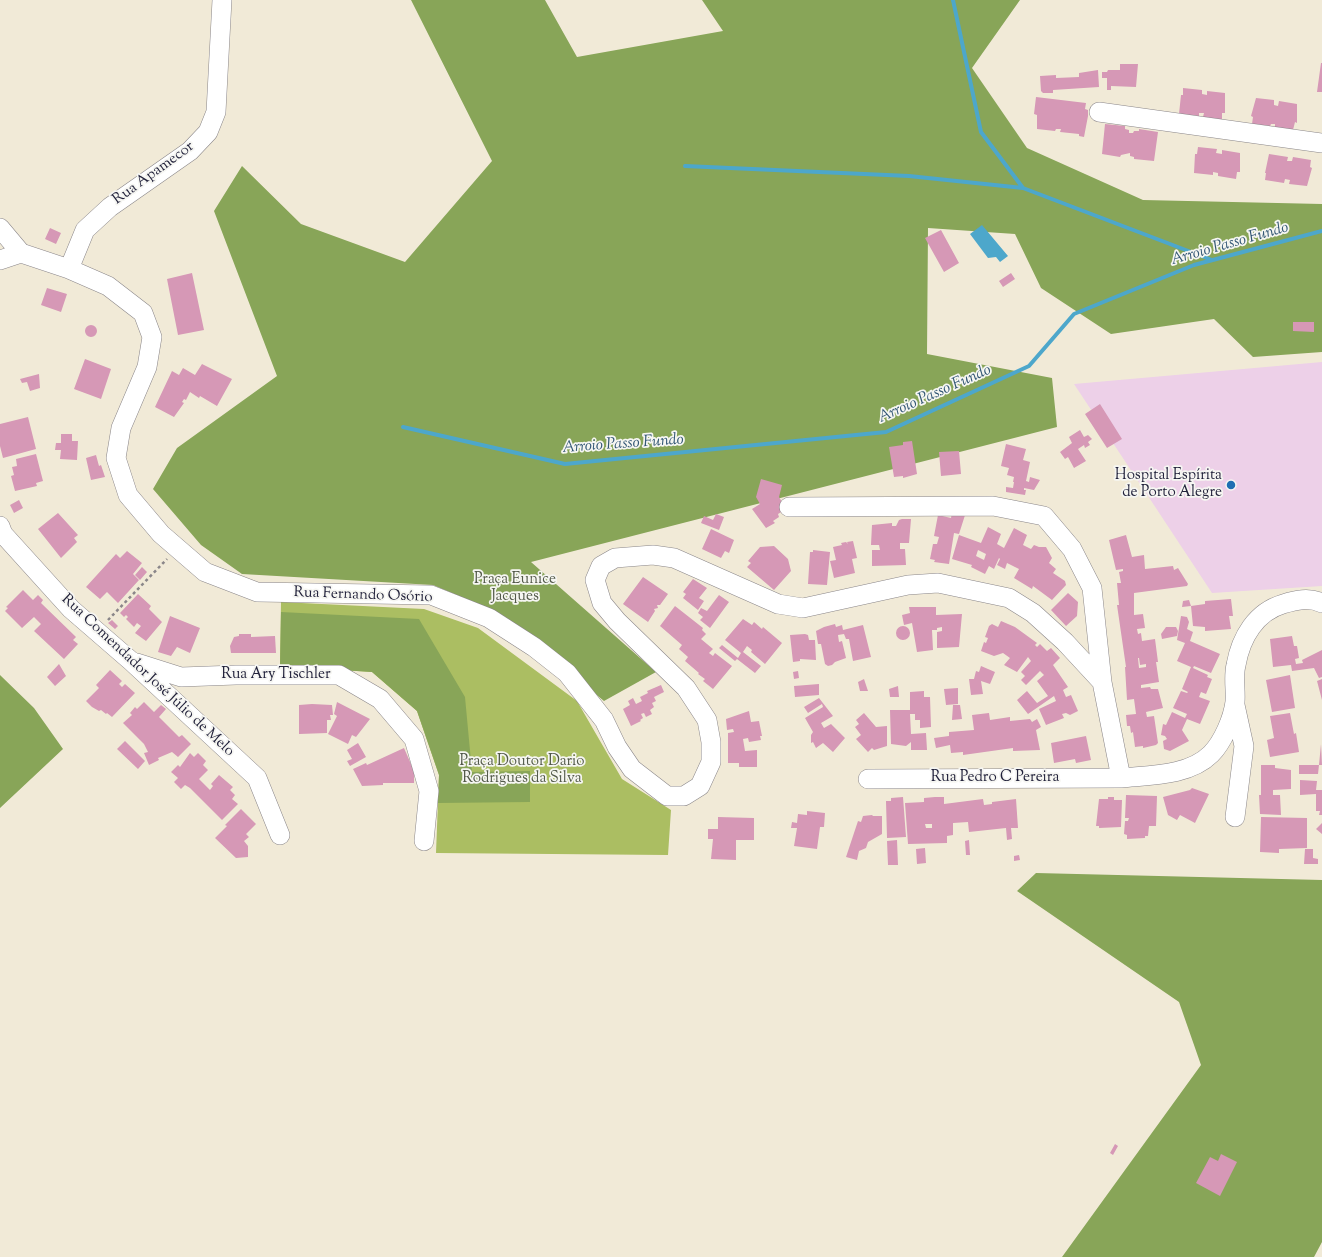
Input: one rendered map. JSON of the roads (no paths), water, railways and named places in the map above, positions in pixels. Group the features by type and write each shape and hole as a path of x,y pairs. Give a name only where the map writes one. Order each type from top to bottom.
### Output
{"street":[{"name":"Rua Apamecor","path":"69,269 85,230 110,207 190,151 208,132 216,112 222,0"},
{"path":"1098,112 1322,143"},
{"path":"0,228 21,253 0,260"},
{"name":"Rua Fernando Osório","path":"21,253 69,269 108,286 143,313 152,337 147,367 121,428 116,458 128,495 161,534 205,572 257,592 430,596 488,618 534,647 567,673 604,720 617,747 632,769 667,796 684,796 700,786 711,762 711,742 707,720 686,688 617,621 602,603 595,580 601,566 615,558 653,555 674,558 778,604 802,608 908,585 938,583 1009,598 1033,613 1065,642 1102,682"},
{"path":"789,507 993,506 1044,516 1072,549 1092,588 1102,682 1121,778 1161,774 1188,768 1211,754 1225,732 1235,703"},
{"name":"Rua Comendador José Júlio de Melo","path":"0,526 3,534 71,609 131,661 257,778 280,836"},
{"path":"1235,817 1244,746 1235,703 1236,666 1243,641 1254,622 1271,608 1302,599 1322,602"},
{"name":"Rua Ary Tischler","path":"131,661 181,677 236,675 339,675 380,699 414,739 429,792 424,841"},
{"name":"Rua Pedro C Pereira","path":"868,779 1121,778"}],"water":[{"path":"982,225 1008,256 1000,262 996,257 988,258 970,234"}],"waterway":[{"path":"953,0 981,132 1023,188"},
{"path":"685,166 909,176 1023,188 1212,260"},
{"name":"Arroio Passo Fundo","path":"403,427 565,464 886,432 1029,366 1074,314 1194,265 1322,231"}],"place":[{"name":"Hospital Espírita de Porto Alegre","path":"1231,485"}],"park label":[{"name":"Praça Eunice Jacques","path":"515,588"},
{"name":"Praça Doutor Dario Rodrigues da Silva","path":"522,770"}]}
